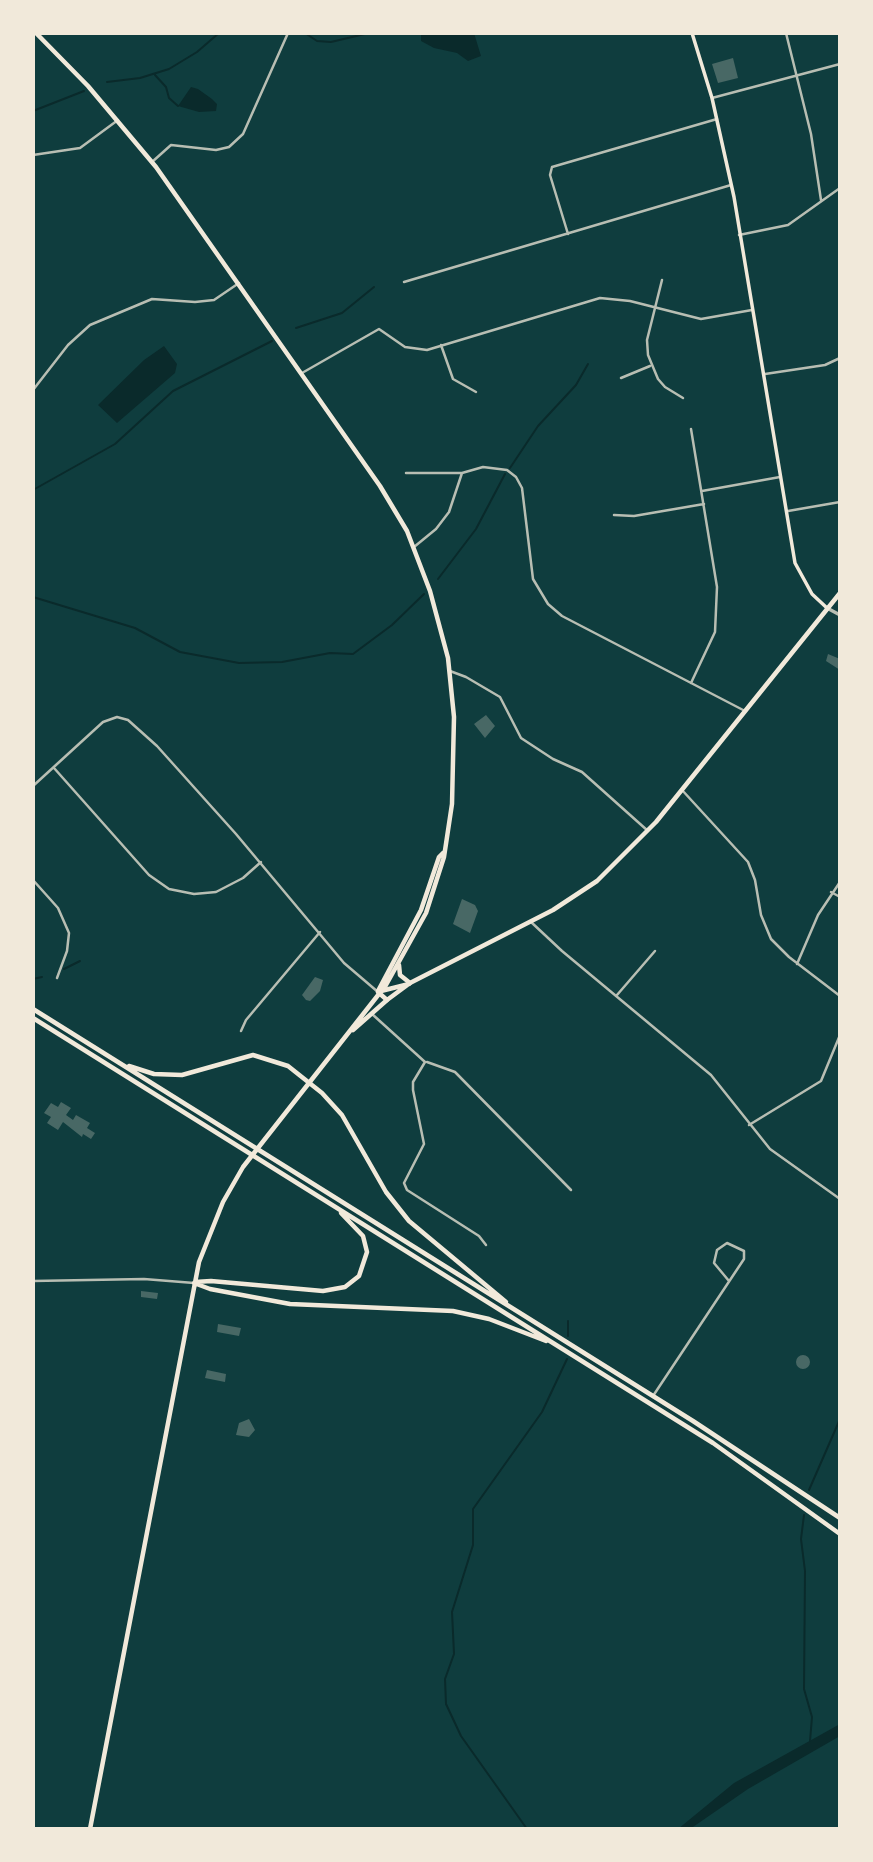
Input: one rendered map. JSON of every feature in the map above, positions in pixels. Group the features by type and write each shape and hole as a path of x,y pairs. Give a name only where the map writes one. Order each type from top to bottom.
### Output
{"main road":[{"path":"36,33 118,120 152,162 380,486 414,547 439,619 454,718 454,783 433,896 399,965 345,1038 264,1137 243,1167 213,1224 194,1283 90,1829"},
{"path":"692,33 712,98 732,185 795,563 812,594 827,608"},
{"path":"345,1038 410,983 531,922 584,891 648,831 840,593"},
{"path":"378,992 421,910 439,856 443,853"},
{"path":"399,965 402,979 410,983"},
{"path":"378,992 410,983"},
{"path":"378,992 387,1000"},
{"path":"33,1009 653,1396 840,1518"},
{"path":"33,1018 721,1448 840,1534"},
{"path":"121,1064 154,1074 182,1075 253,1055 277,1060 310,1082 342,1115 386,1192 409,1221 522,1314"},
{"path":"194,1283 211,1281 323,1291 345,1287 364,1269 366,1244 356,1227 333,1205"},
{"path":"194,1283 210,1289 290,1304 432,1309 471,1314 509,1326 561,1348"}],"street":[{"path":"152,162 172,145 216,150 229,147 243,134 288,33"},
{"path":"786,33 797,75 821,200"},
{"path":"712,98 840,64"},
{"path":"568,234 550,175 552,167 717,119"},
{"path":"33,155 80,148 118,120"},
{"path":"404,282 732,185"},
{"path":"739,236 788,225 840,188"},
{"path":"662,280 647,340 650,366 665,387 683,398"},
{"path":"33,390 68,345 90,325 152,299 195,302 214,300 239,283"},
{"path":"302,373 379,329 405,347 421,350 600,298 701,319 752,310"},
{"path":"441,345 453,379 476,392"},
{"path":"762,375 825,365 840,359"},
{"path":"621,377 650,366"},
{"path":"691,429 718,587 717,616 711,643 691,683"},
{"path":"406,473 462,473 483,467 501,469 516,477 524,494 533,579 542,597 555,611 745,711"},
{"path":"414,547 436,529 449,512 462,473"},
{"path":"702,491 780,477"},
{"path":"786,512 840,502"},
{"path":"614,515 634,516 704,504"},
{"path":"827,608 840,615"},
{"path":"449,671 466,677 500,697 521,738 553,759 582,772 648,831"},
{"path":"33,786 103,722 117,717 128,720 157,746 261,862 349,968 378,992"},
{"path":"54,767 149,875 169,889 194,894 216,892 243,878 261,862"},
{"path":"682,790 748,862 765,929 776,946 840,996"},
{"path":"33,880 58,908 69,933 67,951 57,978"},
{"path":"797,964 831,892 840,882"},
{"path":"831,892 840,898"},
{"path":"531,922 711,1075 769,1149 840,1199"},
{"path":"241,1031 246,1020 320,932"},
{"path":"617,995 656,951"},
{"path":"372,1014 425,1062 456,1072 571,1190"},
{"path":"749,1125 821,1081 840,1035"},
{"path":"425,1062 413,1082 424,1144 406,1177 405,1187 414,1197 479,1236 486,1245"},
{"path":"653,1396 729,1281 745,1255 739,1248 726,1243 718,1250 714,1262 729,1281"},
{"path":"33,1281 144,1279 194,1283"}],"water":[{"path":"421,33 474,33 481,56 468,61 457,53 434,48 421,41"},
{"path":"191,87 212,99 217,104 216,111 199,112 178,106"},
{"path":"164,346 177,364 175,373 117,423 98,405 144,360"},
{"path":"840,1724 840,1736 748,1789 690,1829 678,1829 734,1783"}],"building":[{"path":"733,58 738,78 718,83 712,64"},
{"path":"828,654 840,659 840,670 826,661"},
{"path":"486,715 495,726 485,738 474,724"},
{"path":"462,899 475,905 478,911 470,933 453,924"},
{"path":"315,977 323,980 320,991 310,1001 306,1000 302,995"},
{"path":"61,1102 71,1108 66,1115 73,1120 76,1115 90,1123 87,1128 95,1133 91,1139 83,1134 82,1137 63,1122 58,1130 47,1123 51,1117 44,1113 51,1103 58,1107"},
{"path":"141,1291 158,1293 157,1299 141,1297"},
{"path":"218,1324 241,1328 239,1336 217,1332"},
{"path":"803,1355 808,1357 808,1367 803,1369 798,1367 796,1362 798,1357"},
{"path":"207,1370 226,1374 225,1382 205,1378"},
{"path":"249,1419 255,1430 249,1437 236,1435 239,1423"}],"waterway":[{"path":"107,82 140,78 169,69 197,52 219,33"},
{"path":"305,33 317,41 331,42 369,33"},
{"path":"155,75 166,87 169,98 178,106"},
{"path":"33,111 84,91"},
{"path":"296,328 342,313 374,287"},
{"path":"33,490 115,444 173,391 272,341"},
{"path":"510,468 538,426 576,385 588,364"},
{"path":"438,579 476,529 505,474"},
{"path":"33,597 135,628 180,652 239,663 282,662 330,653 353,654 392,625 424,594"},
{"path":"64,969 80,961"},
{"path":"33,979 42,977"},
{"path":"568,1321 568,1336"},
{"path":"527,1829 461,1736 446,1704 445,1679 454,1654 452,1612 473,1545 473,1509 542,1412 567,1359"},
{"path":"809,1490 840,1419"},
{"path":"804,1515 801,1539 805,1571 804,1689 812,1717 810,1741"}]}
